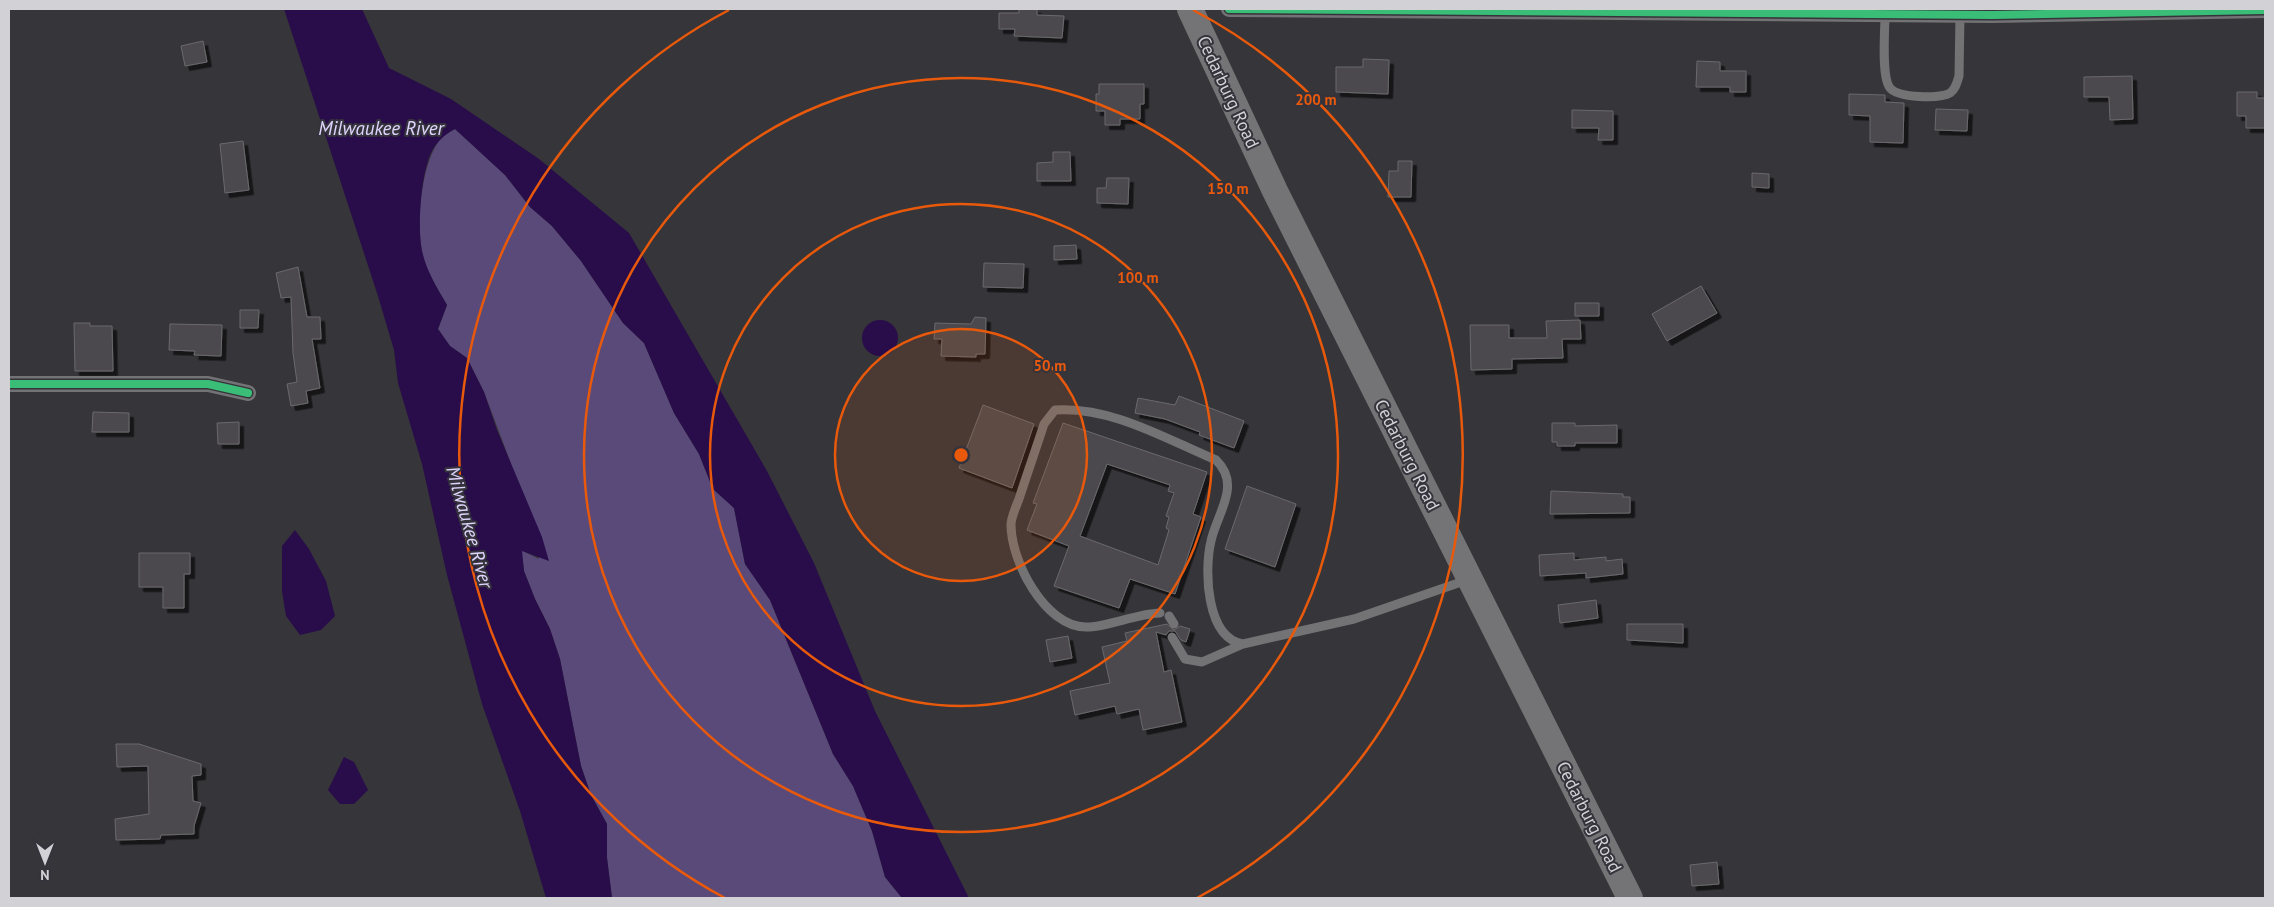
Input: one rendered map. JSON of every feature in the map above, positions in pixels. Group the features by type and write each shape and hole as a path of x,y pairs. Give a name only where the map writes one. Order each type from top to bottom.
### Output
{"main road":[{"name":"Cedarburg Road","path":"1190,9 1275,191 1630,898"}],"street":[{"path":"1229,9 1885,15 2265,10"},
{"path":"9,384 208,384 248,393"}],"lane":[{"path":"1885,15 1886,70 1889,87 1895,93 1915,96 1944,96 1952,92 1957,85 1959,76 1960,15"},
{"path":"1168,618 1148,613 1086,627 1067,623 1048,609 1030,586 1017,554 1011,524 1044,424 1055,410 1071,409 1122,420 1216,460 1224,468 1228,479 1227,497 1210,542 1208,594 1216,624 1233,642 1243,644"},
{"path":"1172,638 1185,659 1202,662 1243,644 1354,618 1470,579"}],"shaded area":[{"path":"455,129 505,175 530,207 552,226 581,261 623,323 644,343 674,413 699,454 713,489 734,508 745,564 770,600 833,754 853,786 872,831 885,877 902,898 612,898 607,858 607,824 591,795 581,766 560,659 550,629 524,571 521,550 539,559 510,461 484,392 467,358 450,346 438,329 447,305 431,276 422,253 420,219 422,188 435,147 443,136"}],"water":[{"name":"Milwaukee River","path":"284,9 362,9 389,68 451,99 539,159 629,233 767,471 814,563 875,711 969,898 902,898 885,877 872,831 853,786 833,754 770,600 745,564 734,508 713,489 699,454 674,413 644,343 623,323 581,261 552,226 530,207 505,175 455,129 435,145 431,153 425,173 421,199 421,245 431,276 447,305 438,329 450,346 467,358 484,392 497,430 542,537 549,561 522,551 524,571 550,629 560,659 581,766 591,795 607,824 607,858 612,898 546,898 520,811 482,704 447,575 422,464 398,383 394,350"},
{"path":"880,320 887,321 893,325 897,331 897,345 893,351 887,355 880,356 873,355 867,351 863,345 862,338 863,331 867,325 873,321"},
{"path":"295,530 309,549 326,581 335,616 321,630 300,635 286,616 282,591 282,546"},
{"path":"344,757 354,762 368,790 354,804 340,804 328,790"}],"building":[{"path":"1019,9 1037,9 1037,15 1064,16 1062,38 1014,36 1015,29 999,29 999,13 1019,13"},
{"path":"203,41 207,62 185,66 181,46"},
{"path":"1363,59 1389,60 1388,94 1336,92 1336,67 1363,67"},
{"path":"1697,61 1720,62 1720,71 1746,71 1746,92 1730,92 1730,87 1696,87"},
{"path":"2132,76 2133,119 2110,120 2109,97 2084,97 2084,77"},
{"path":"1099,84 1144,84 1144,104 1140,104 1140,119 1120,119 1120,125 1105,125 1105,111 1096,111 1096,94 1099,94"},
{"path":"2237,92 2257,92 2257,98 2265,98 2265,128 2246,128 2246,116 2237,116"},
{"path":"1849,94 1885,95 1885,102 1904,103 1903,143 1870,142 1870,116 1849,115"},
{"path":"1936,109 1968,110 1967,131 1935,130"},
{"path":"1572,110 1613,111 1613,140 1598,140 1599,128 1572,128"},
{"path":"243,141 249,190 225,193 220,144"},
{"path":"1053,152 1070,152 1071,181 1037,181 1037,163 1053,162"},
{"path":"1398,161 1412,161 1411,197 1388,197 1389,171 1398,171"},
{"path":"1752,173 1769,174 1769,188 1752,187"},
{"path":"1107,178 1129,178 1128,204 1097,203 1097,188 1106,188"},
{"path":"1076,245 1077,259 1054,260 1054,246"},
{"path":"984,263 1024,264 1023,288 983,287"},
{"path":"298,267 307,317 320,317 321,339 312,339 320,388 306,391 308,403 291,406 287,384 297,382 293,353 291,297 281,298 276,273"},
{"path":"1701,286 1717,313 1667,341 1652,314"},
{"path":"1575,303 1599,303 1599,316 1575,316"},
{"path":"240,310 259,310 258,328 240,328"},
{"path":"975,317 986,318 985,354 976,354 976,357 941,356 942,339 934,339 935,323 971,324"},
{"path":"1580,320 1581,339 1562,339 1563,358 1512,359 1512,369 1471,370 1470,325 1509,325 1509,338 1547,338 1546,321"},
{"path":"74,323 90,323 90,326 112,326 113,371 75,371"},
{"path":"170,324 222,325 221,356 194,355 195,351 169,350"},
{"path":"1179,396 1244,421 1234,448 1199,435 1200,432 1165,419 1135,413 1138,398 1175,405"},
{"path":"983,405 1034,424 1012,488 959,468"},
{"path":"93,412 129,413 129,432 92,432"},
{"path":"239,422 239,444 218,444 217,423"},
{"path":"1063,423 1207,472 1193,514 1201,517 1175,594 1130,579 1119,608 1054,586 1069,546 1027,530 1037,504 1033,503","holes":["1107,464 1170,485 1168,491 1174,493 1166,516 1169,517 1166,528 1169,530 1158,565 1080,536"]},
{"path":"1552,423 1575,423 1575,426 1617,425 1617,443 1575,443 1575,446 1557,446 1557,442 1552,442"},
{"path":"1247,486 1296,504 1275,567 1225,549"},
{"path":"1551,491 1623,494 1623,497 1630,497 1630,513 1550,514"},
{"path":"139,553 190,553 190,574 184,574 184,608 163,608 163,587 139,587"},
{"path":"1574,553 1574,560 1606,557 1606,561 1622,559 1623,574 1586,578 1586,573 1540,576 1539,555"},
{"path":"1596,600 1598,618 1560,623 1558,605"},
{"path":"1167,624 1174,630 1180,626 1190,629 1186,642 1181,640 1175,631 1169,631 1166,635 1156,632 1164,672 1171,670 1182,722 1143,730 1139,709 1117,714 1115,706 1075,715 1070,691 1110,683 1102,647 1127,641 1125,633"},
{"path":"1627,624 1683,624 1683,643 1627,640"},
{"path":"1068,636 1072,658 1050,662 1046,640"},
{"path":"116,744 139,744 201,764 201,775 192,776 193,801 201,803 194,826 194,834 161,835 160,839 116,840 115,819 149,814 148,766 117,767"},
{"path":"1717,862 1719,884 1692,886 1690,865"}],"cycle path":[{"path":"1229,9 1992,15 2265,10"},
{"path":"9,384 208,384 248,393"}]}
